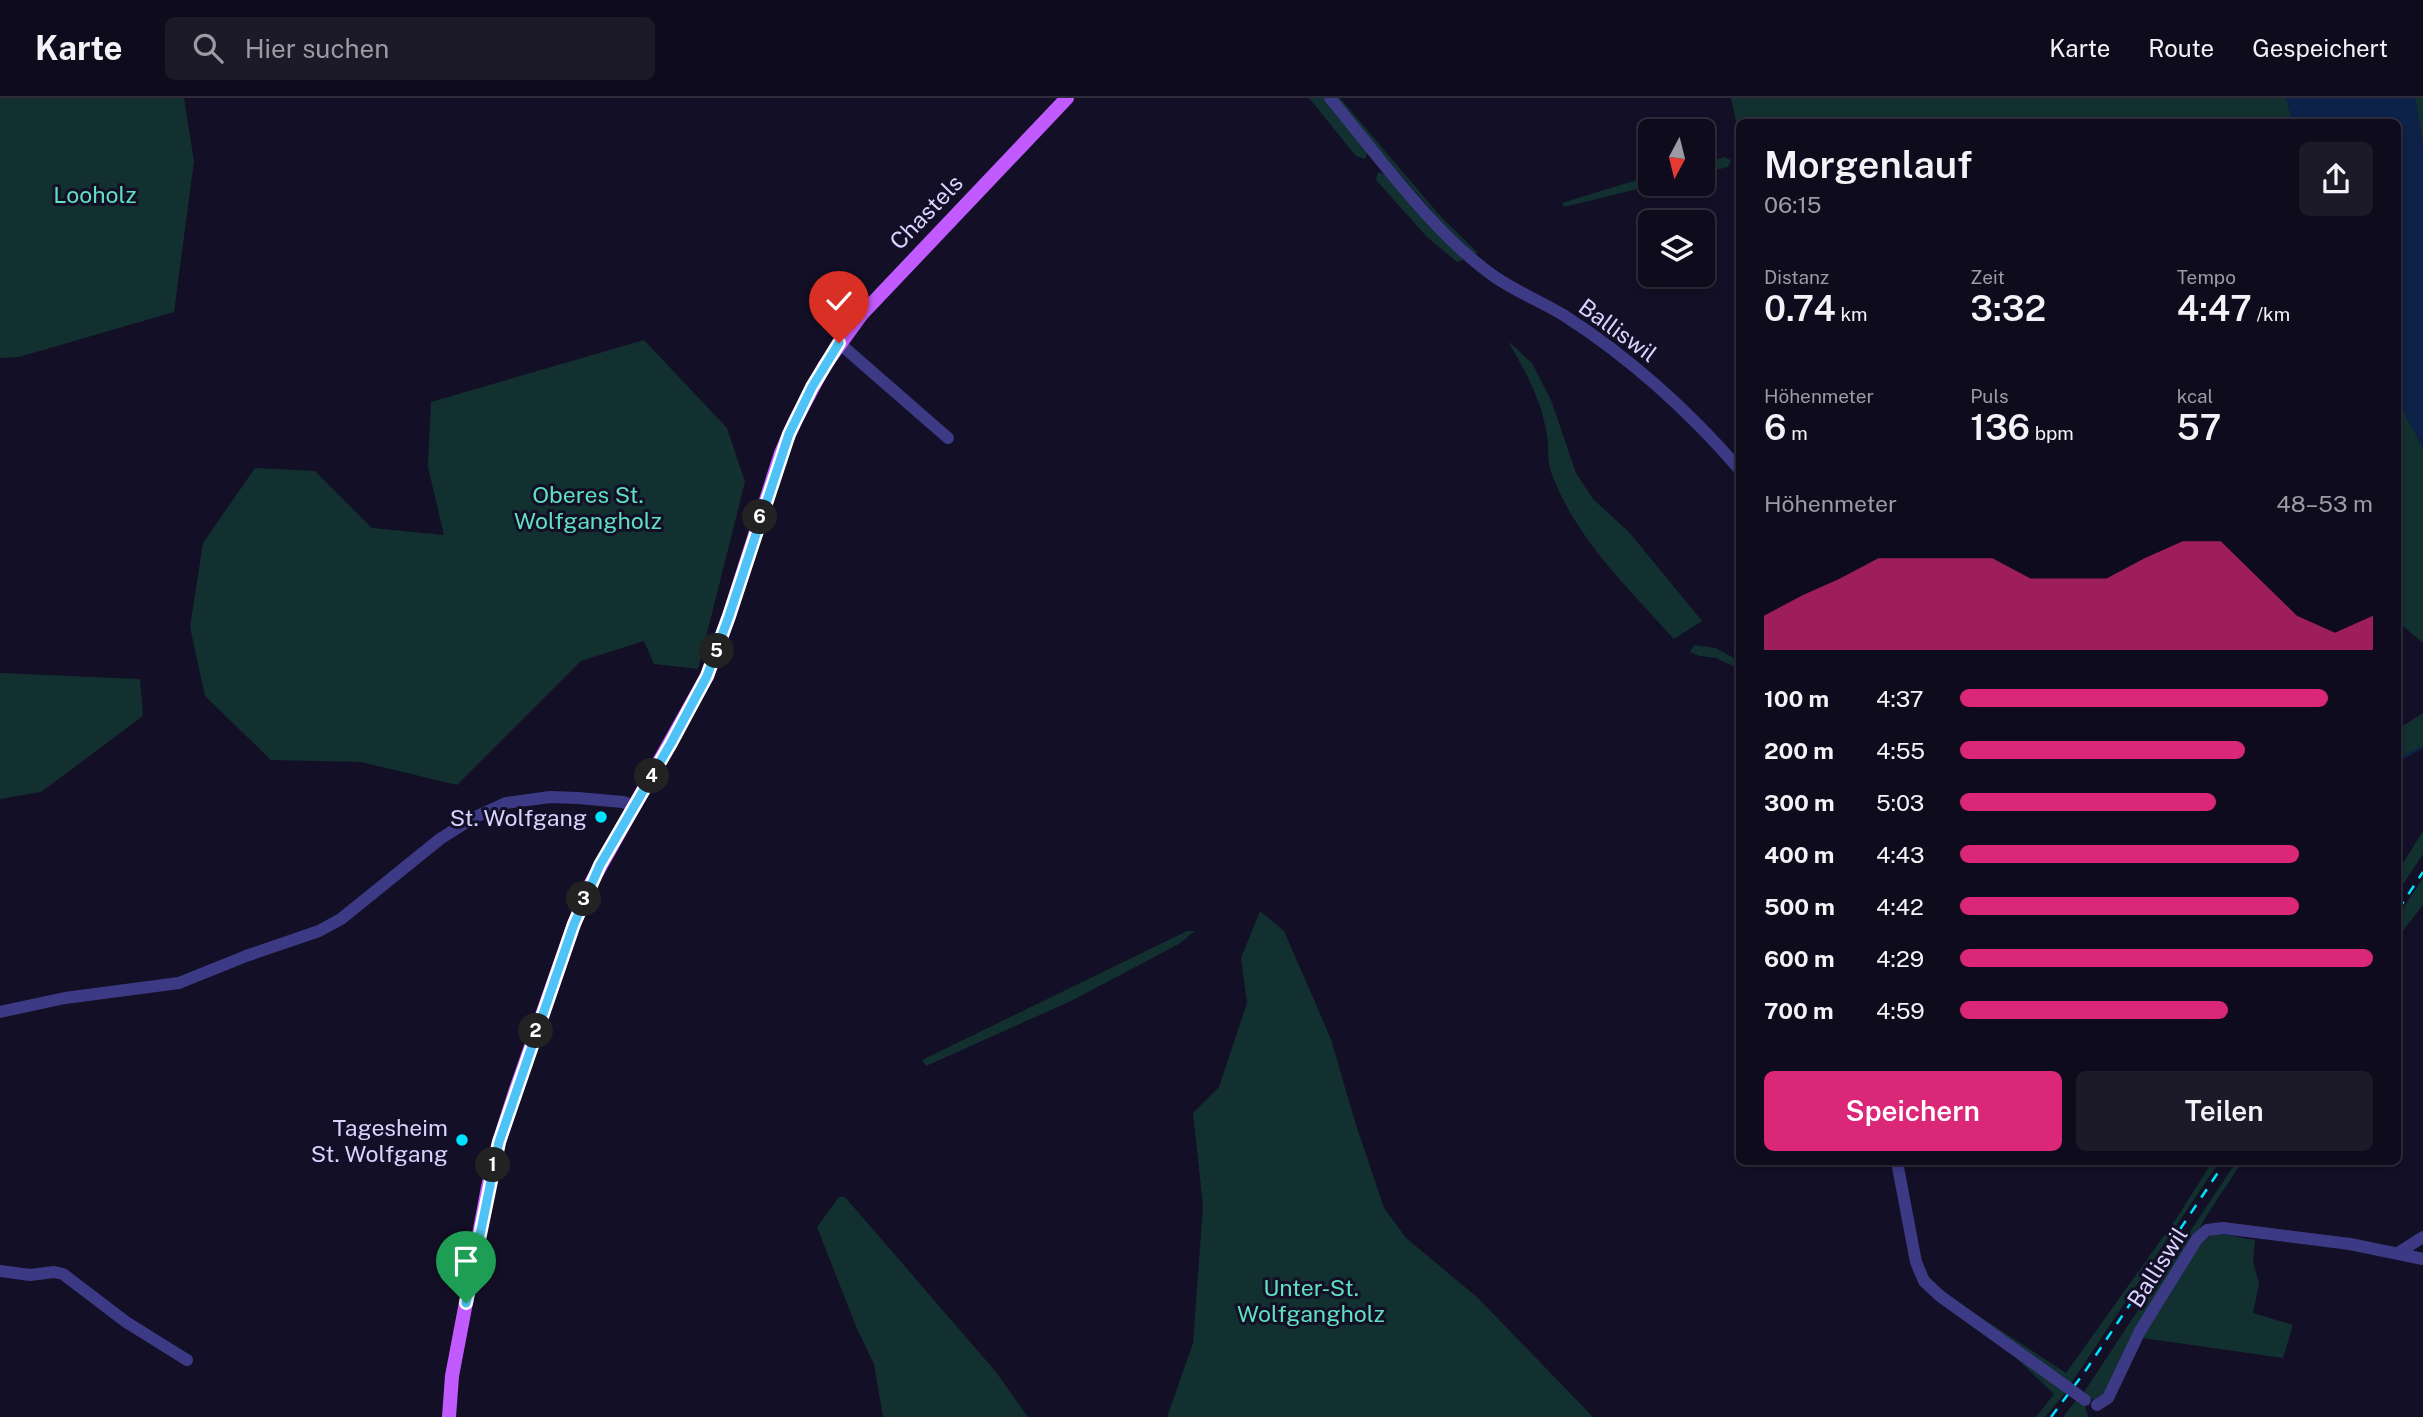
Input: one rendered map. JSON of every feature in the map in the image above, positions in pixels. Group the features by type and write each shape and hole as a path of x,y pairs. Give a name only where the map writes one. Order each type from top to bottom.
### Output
{"main road":[{"name":"Chastels","path":"634,806 696,699 722,638 789,434 812,387 839,343 887,286 1067,98"},
{"path":"449,1417 454,1363 499,1142 574,924 595,875 634,806"}],"street":[{"name":"Balliswil","path":"1330,98 1434,221 1456,243 1495,277 1563,316 1656,384 1736,466"},
{"path":"839,343 948,438"},
{"path":"489,802 506,803 559,797 623,802 634,806"},
{"path":"0,1012 65,998 179,984 257,951 319,931 341,919 440,839 472,818 506,803"},
{"path":"1898,1165 1916,1262 1924,1281 1940,1296 2092,1408"},
{"name":"Balliswil","path":"2092,1408 2108,1398 2140,1331 2197,1239 2207,1230 2223,1228 2300,1237 2423,1259"},
{"path":"2398,1253 2423,1237"},
{"path":"0,1270 30,1275 54,1272 63,1274 126,1322 187,1360"}],"green space":[{"name":"Looholz","path":"0,98 184,98 194,161 174,312 19,357 0,358"},
{"path":"1309,98 1324,98 1368,151 1365,159 1356,156"},
{"path":"1335,98 1340,98 1442,218 1478,253 1474,254 1438,218"},
{"path":"1731,98 2286,98 2292,119 1736,119 1736,122"},
{"path":"2415,98 2423,98 2423,145"},
{"path":"1724,157 1731,160 1728,167 1715,170 1715,160"},
{"path":"1378,172 1384,174 1463,260 1457,262 1427,237 1376,180"},
{"path":"1638,180 1638,189 1564,207 1562,203"},
{"name":"Oberes St. Wolfgangholz","path":"644,340 727,428 745,482 698,669 654,664 644,641 581,661 457,785 361,762 271,760 205,696 190,627 203,543 255,468 315,471 372,528 444,535 428,467 431,402"},
{"path":"1508,341 1532,363 1551,400 1576,473 1593,499 1629,532 1702,621 1674,639 1589,541 1561,496 1551,472 1547,435 1537,397"},
{"path":"2401,406 2423,448 2423,643 2401,625"},
{"path":"1694,645 1716,648 1736,659 1736,668 1716,658 1690,652"},
{"path":"0,673 140,679 143,716 41,792 0,799"},
{"path":"2423,713 2423,748 2401,760 2401,727"},
{"path":"2423,831 2423,854 2401,887 2401,866"},
{"path":"2423,878 2423,905 2401,933 2401,911"},
{"name":"Unter-St. Wolfgangholz","path":"1260,911 1284,931 1331,1039 1384,1208 1406,1238 1478,1298 1593,1417 1167,1417 1193,1343 1203,1206 1193,1113 1219,1087 1247,1003 1241,958"},
{"path":"1187,931 1195,931 1179,944 1071,1001 926,1066 922,1060"},
{"path":"2210,1165 2217,1165 2070,1385 1935,1287 2066,1373 2178,1216"},
{"path":"2234,1165 2240,1165 2207,1215 2109,1390 2094,1400 2082,1395"},
{"path":"839,1197 845,1197 996,1372 1028,1417 883,1417 874,1364 857,1329 817,1227"},
{"path":"2214,1234 2255,1240 2253,1261 2259,1284 2253,1313 2293,1325 2283,1358 2142,1338 2200,1243"},
{"path":"1948,1309 2066,1392 2045,1417 2036,1417 2054,1394 2015,1357"},
{"path":"2078,1398 2085,1406 2088,1417 2063,1417"}],"water":[{"path":"2286,98 2415,98 2423,145 2423,448 2401,406 2401,119 2292,119"}],"waterway":[{"path":"2401,758 2423,747"}],"railway":[{"path":"2401,905 2423,872"},
{"path":"2051,1417 2084,1373 2223,1165"}],"place":[{"name":"St. Wolfgang","path":"601,817"},
{"name":"Tagesheim St. Wolfgang","path":"462,1140"}],"route":[{"path":"466,1303 499,1142 574,924 600,865 707,676 722,638 781,453 799,411 839,343"}]}
